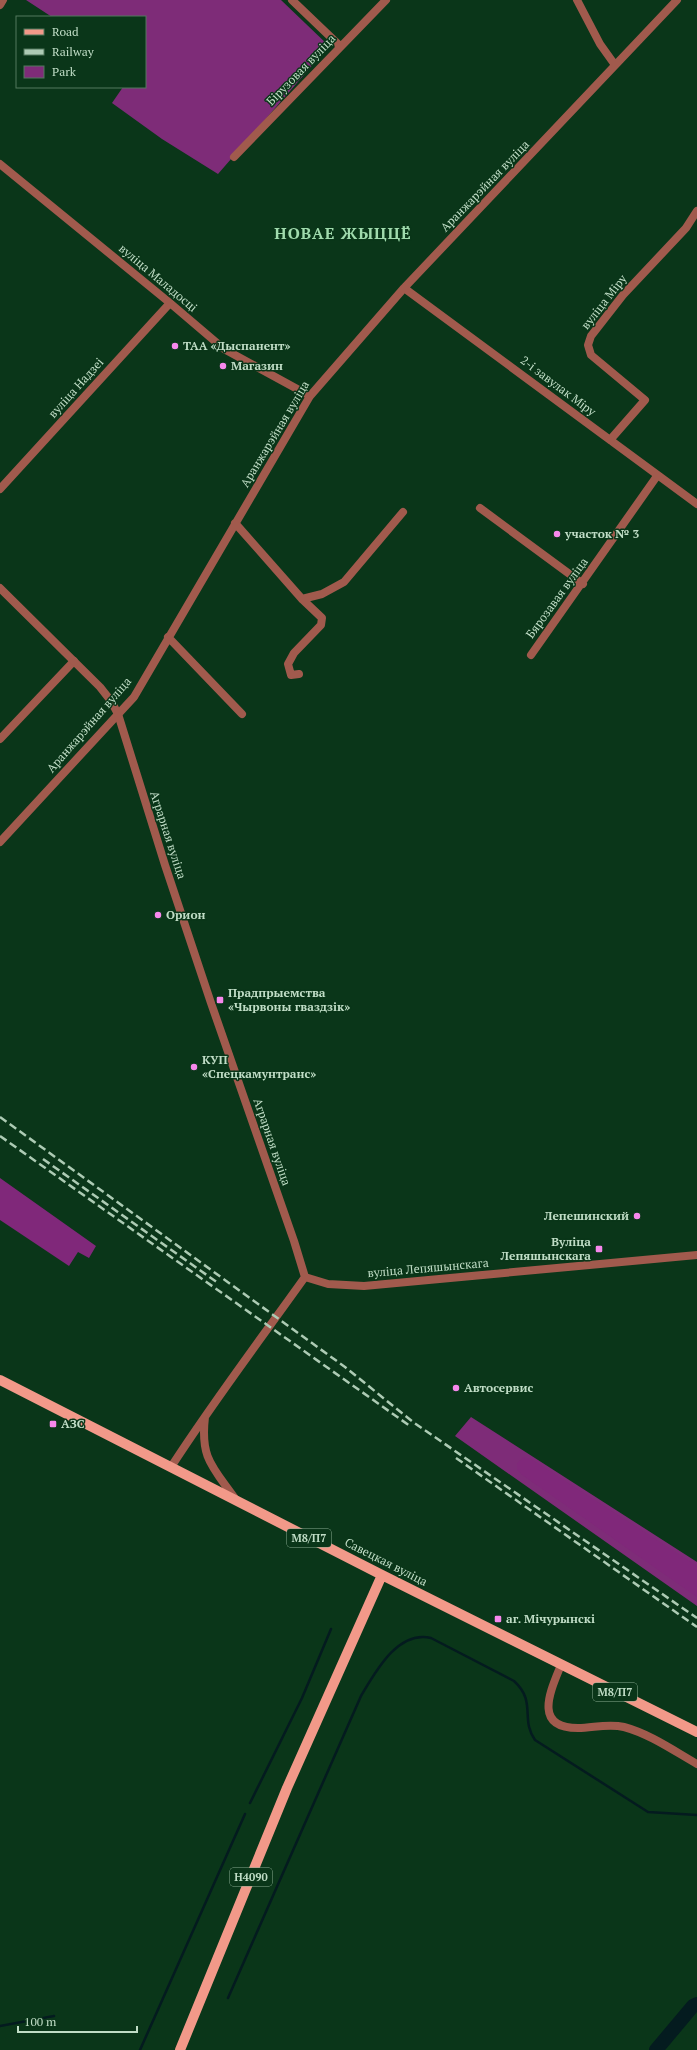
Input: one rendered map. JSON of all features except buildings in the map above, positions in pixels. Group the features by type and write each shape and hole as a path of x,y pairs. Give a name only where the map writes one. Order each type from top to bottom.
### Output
{"main road":[{"name":"Савецкая вуліца","path":"0,1380 382,1575 697,1732"},
{"name":"Н4090","path":"180,2050 287,1788 382,1575"}],"street":[{"path":"0,5 3,0"},
{"path":"292,0 340,46"},
{"name":"Бірузовая вуліца","path":"234,158 340,46 386,0"},
{"path":"577,0 600,44 615,65"},
{"name":"Аранжарэйная вуліца","path":"0,842 134,697 310,396 404,288 677,0"},
{"name":"вуліца Маладосці","path":"0,164 224,349 310,396"},
{"name":"вуліца Міру","path":"610,440 645,400 591,355 588,345 591,336 622,295 686,228 697,211"},
{"name":"2-і завулак Міру","path":"404,288 697,504"},
{"name":"вуліца Надзеі","path":"0,489 170,303"},
{"name":"Бярозавая вуліца","path":"531,655 583,584 658,476"},
{"path":"480,508 583,584"},
{"path":"302,599 322,594 344,582 403,512"},
{"path":"236,523 302,599 322,618 321,625 294,653 288,664 291,675 299,674"},
{"name":"Аграрная вуліца","path":"0,588 100,687 118,714 169,879 294,1240 305,1277"},
{"path":"168,637 242,714"},
{"path":"0,739 74,661"},
{"name":"вуліца Лепяшынскага","path":"305,1277 328,1284 364,1286 697,1255"},
{"path":"171,1467 205,1414 258,1344 305,1277"},
{"path":"205,1414 203,1438 205,1453 212,1467 236,1500"},
{"path":"561,1665 548,1697 549,1714 553,1720 566,1727 578,1728 604,1725 623,1727 643,1734 697,1764"}],"green space":[{"path":"26,0 281,0 329,46 218,174 162,139 112,103 122,88 146,88 146,16 50,16"},
{"path":"471,1417 697,1562 697,1606 455,1436"}],"shaded area":[{"path":"0,1178 96,1246 89,1258 78,1252 69,1266 0,1220"},
{"path":"523,1457 531,1459 697,1566 697,1597 521,1474 517,1469 517,1464"}],"waterway":[{"path":"250,1803 302,1698 331,1629"},
{"path":"228,1998 361,1696 389,1655 398,1646 408,1640 419,1637 431,1638 514,1681 525,1696 529,1725 535,1740 648,1812 697,1815"},
{"path":"140,2050 245,1814"},
{"path":"656,2050 693,2006 697,2004"},
{"path":"0,2026 54,2016"}],"railway":[{"path":"0,1117 345,1367 413,1422 697,1618"},
{"path":"0,1136 410,1426"},
{"path":"43,1159 218,1283"},
{"path":"456,1458 697,1627"}],"place":[{"name":"ТАА «Дыспанент»","path":"175,346"},
{"name":"Магазин","path":"223,366"},
{"name":"участок № 3","path":"557,534"},
{"name":"Орион","path":"158,915"},
{"name":"Прадпрыемства «Чырвоны гваздзік»","path":"220,1000"},
{"name":"КУП «Спецкамунтранс»","path":"194,1067"},
{"name":"Лепешинский","path":"637,1216"},
{"name":"Вуліца Лепяшынскага","path":"599,1249"},
{"name":"Автосервис","path":"456,1388"},
{"name":"АЗС","path":"53,1424"},
{"name":"аг. Мічурынскі","path":"498,1619"}],"district":[{"name":"НОВАЕ ЖЫЦЦЁ","path":"343,233"}]}
